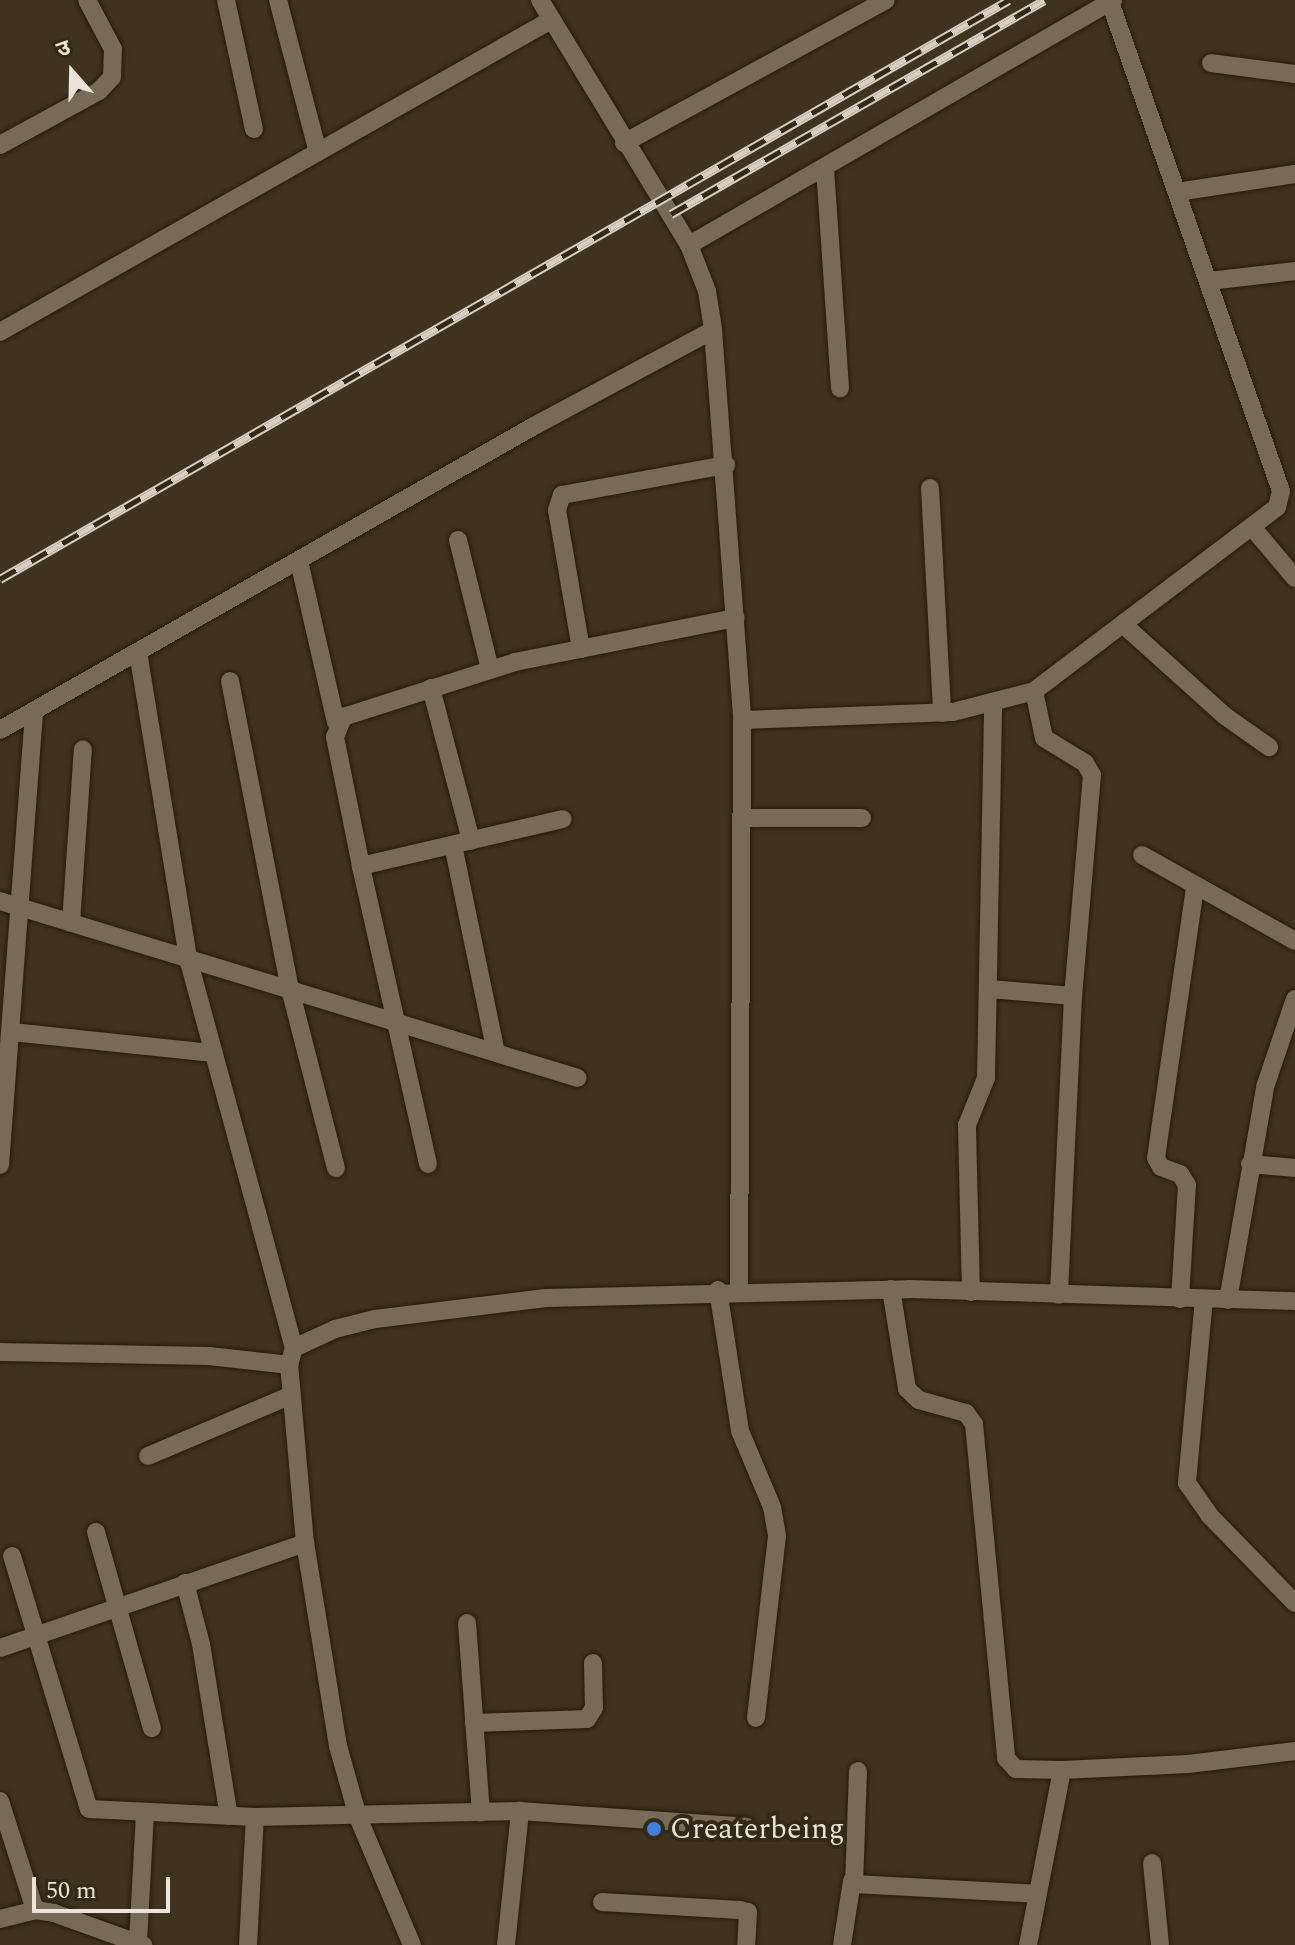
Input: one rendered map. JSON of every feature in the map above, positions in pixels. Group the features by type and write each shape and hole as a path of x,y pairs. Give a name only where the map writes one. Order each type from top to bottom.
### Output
{"street":[{"path":"0,145 99,91 112,77 113,49 87,0"},
{"path":"226,0 254,129"},
{"path":"278,0 318,152"},
{"path":"540,0 624,143 689,245 707,291 726,465 742,720 739,1292"},
{"path":"624,143 886,0"},
{"path":"689,245 1112,1 1177,192 1288,496 1125,626 1034,691 993,705 942,713 742,720"},
{"path":"0,332 551,20"},
{"path":"1211,63 1295,74"},
{"path":"825,168 840,388"},
{"path":"1177,192 1295,174"},
{"path":"1209,281 1295,271"},
{"path":"0,730 713,330"},
{"path":"581,649 557,510 562,495 726,465"},
{"path":"930,488 942,713"},
{"path":"1252,527 1295,578"},
{"path":"458,540 490,669"},
{"path":"299,561 336,723 393,1022 428,1164"},
{"path":"336,723 490,669 736,618"},
{"path":"1125,626 1225,716 1269,747"},
{"path":"138,652 189,962 291,1356 305,1543 338,1746 358,1817 412,1945"},
{"path":"230,681 290,989 336,1168"},
{"path":"431,688 462,843 496,1053"},
{"path":"1034,691 1044,738 1085,763 1092,775 1073,996 1059,1295"},
{"path":"971,1292 967,1125 986,1078 993,705"},
{"path":"0,1165 34,711"},
{"path":"71,923 83,749"},
{"path":"742,818 862,818"},
{"path":"361,866 563,819"},
{"path":"1142,855 1295,941"},
{"path":"1180,1299 1187,1185 1180,1174 1161,1167 1156,1158 1195,887"},
{"path":"0,901 189,962 290,989 578,1078"},
{"path":"990,989 1073,996"},
{"path":"1228,1300 1265,1087 1295,999"},
{"path":"12,1032 211,1053"},
{"path":"1250,1164 1295,1168"},
{"path":"891,1289 907,1389 919,1400 966,1413 974,1424 1006,1758 1016,1769 1062,1770 1188,1764 1295,1751"},
{"path":"0,1352 291,1356 335,1329 468,1303 718,1290 891,1289 1295,1301"},
{"path":"718,1290 740,1431 772,1507 777,1536 756,1718"},
{"path":"1204,1299 1187,1483 1209,1515 1295,1603"},
{"path":"148,1456 292,1395"},
{"path":"96,1532 115,1608 152,1728"},
{"path":"0,1648 305,1543"},
{"path":"12,1556 83,1800 100,1813 358,1817 520,1811 746,1827"},
{"path":"185,1583 201,1644 229,1816"},
{"path":"467,1623 481,1812"},
{"path":"474,1723 587,1719 594,1708 593,1663"},
{"path":"1028,1945 1062,1770"},
{"path":"842,1945 852,1881 858,1771"},
{"path":"0,1801 35,1910"},
{"path":"506,1945 520,1811"},
{"path":"0,1919 35,1910 140,1944 145,1813"},
{"path":"248,1945 255,1817"},
{"path":"1152,1863 1160,1945"},
{"path":"852,1881 1036,1894"},
{"path":"602,1902 748,1912 746,1945"}],"railway":[{"path":"0,579 1009,0"},
{"path":"671,214 1044,0"}],"place":[{"name":"Createrbeing","path":"654,1829"}]}
